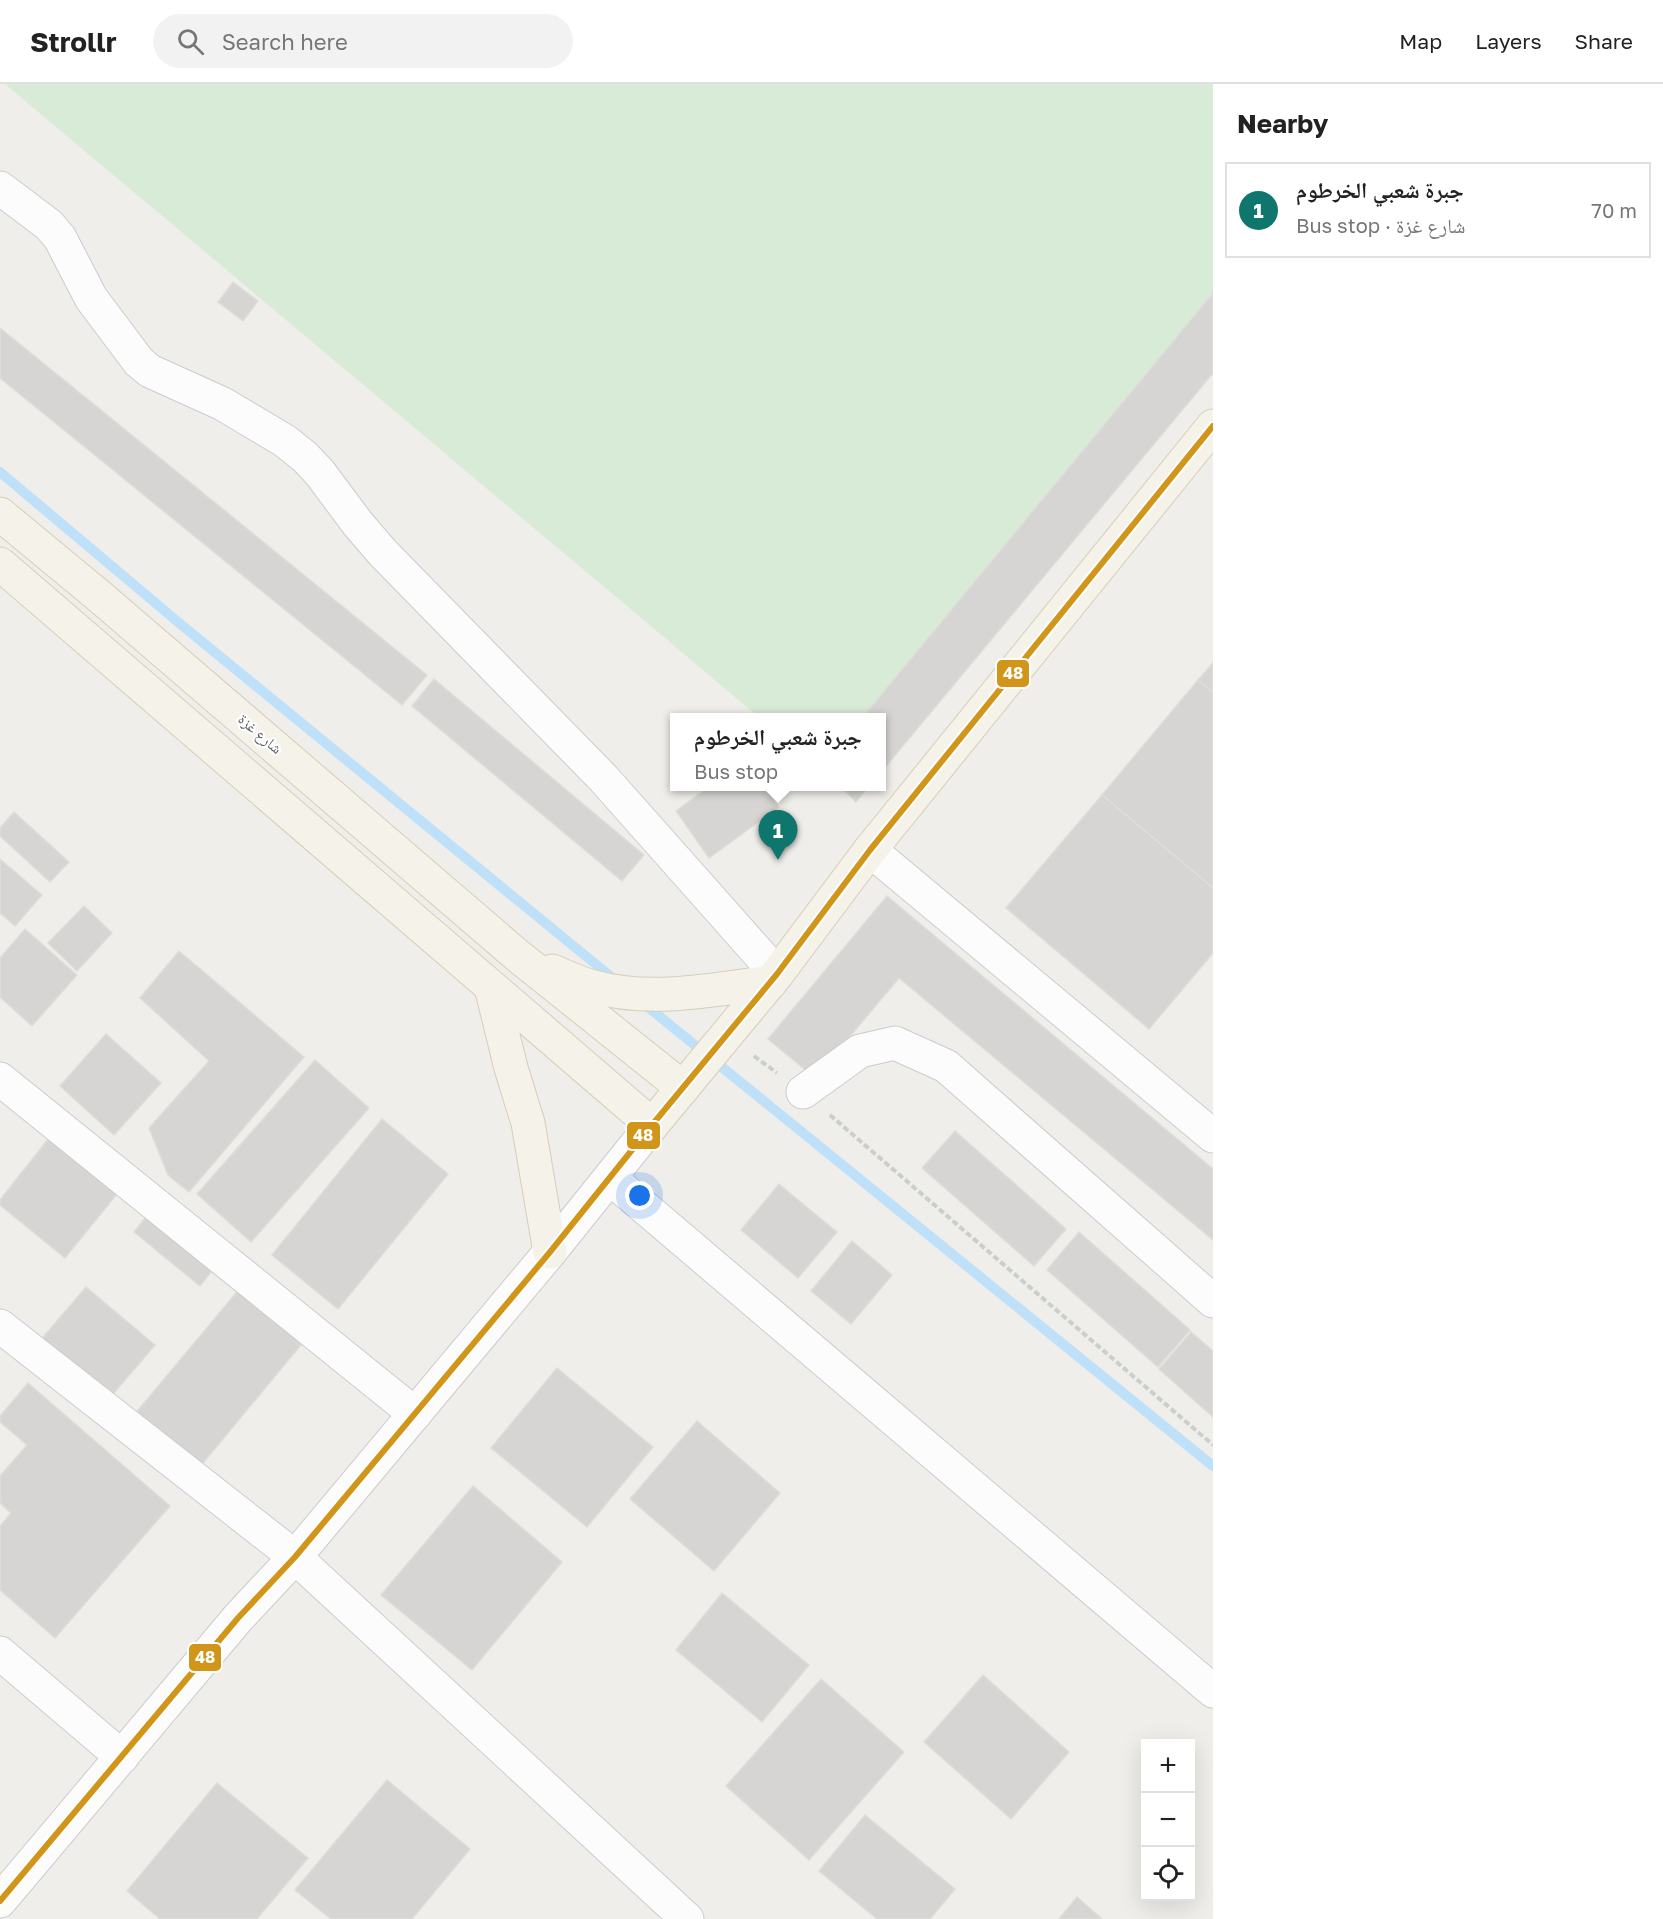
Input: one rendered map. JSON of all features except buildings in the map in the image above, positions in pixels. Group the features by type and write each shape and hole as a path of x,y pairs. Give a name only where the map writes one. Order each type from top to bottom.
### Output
{"main road":[{"path":"0,564 652,1125 774,978 870,850 1213,426"},
{"name":"شارع غزة","path":"0,514 518,956 683,1088"},
{"path":"518,956 589,986 616,992 658,995 774,978"},
{"path":"491,987 511,1068 528,1123 550,1252"}],"street":[{"path":"0,188 49,225 60,238 91,298 139,362 150,371 223,404 265,428 304,457 320,473 383,553 604,779 774,978"},
{"path":"870,850 1213,1136"},
{"path":"803,1092 860,1051 895,1043 946,1066 1213,1301"},
{"path":"0,1079 415,1414"},
{"path":"0,1900 238,1618 295,1557 550,1252 652,1125"},
{"path":"610,1178 1213,1691"},
{"path":"0,1326 295,1557 687,1919"},
{"path":"0,1653 122,1757"}],"path":[{"path":"726,1036 803,1092 1213,1446"}],"green space":[{"path":"5,84 1213,84 1213,373 886,766 886,713 754,713"}],"waterway":[{"path":"0,472 184,627 615,980"},
{"path":"643,1003 1213,1466"}],"transit line":[{"name":"48","path":"0,1901 238,1618 295,1557 550,1252 777,974 870,850 1213,426"}],"place":[{"name":"جبرة شعبي الخرطوم","path":"778,860"}]}
